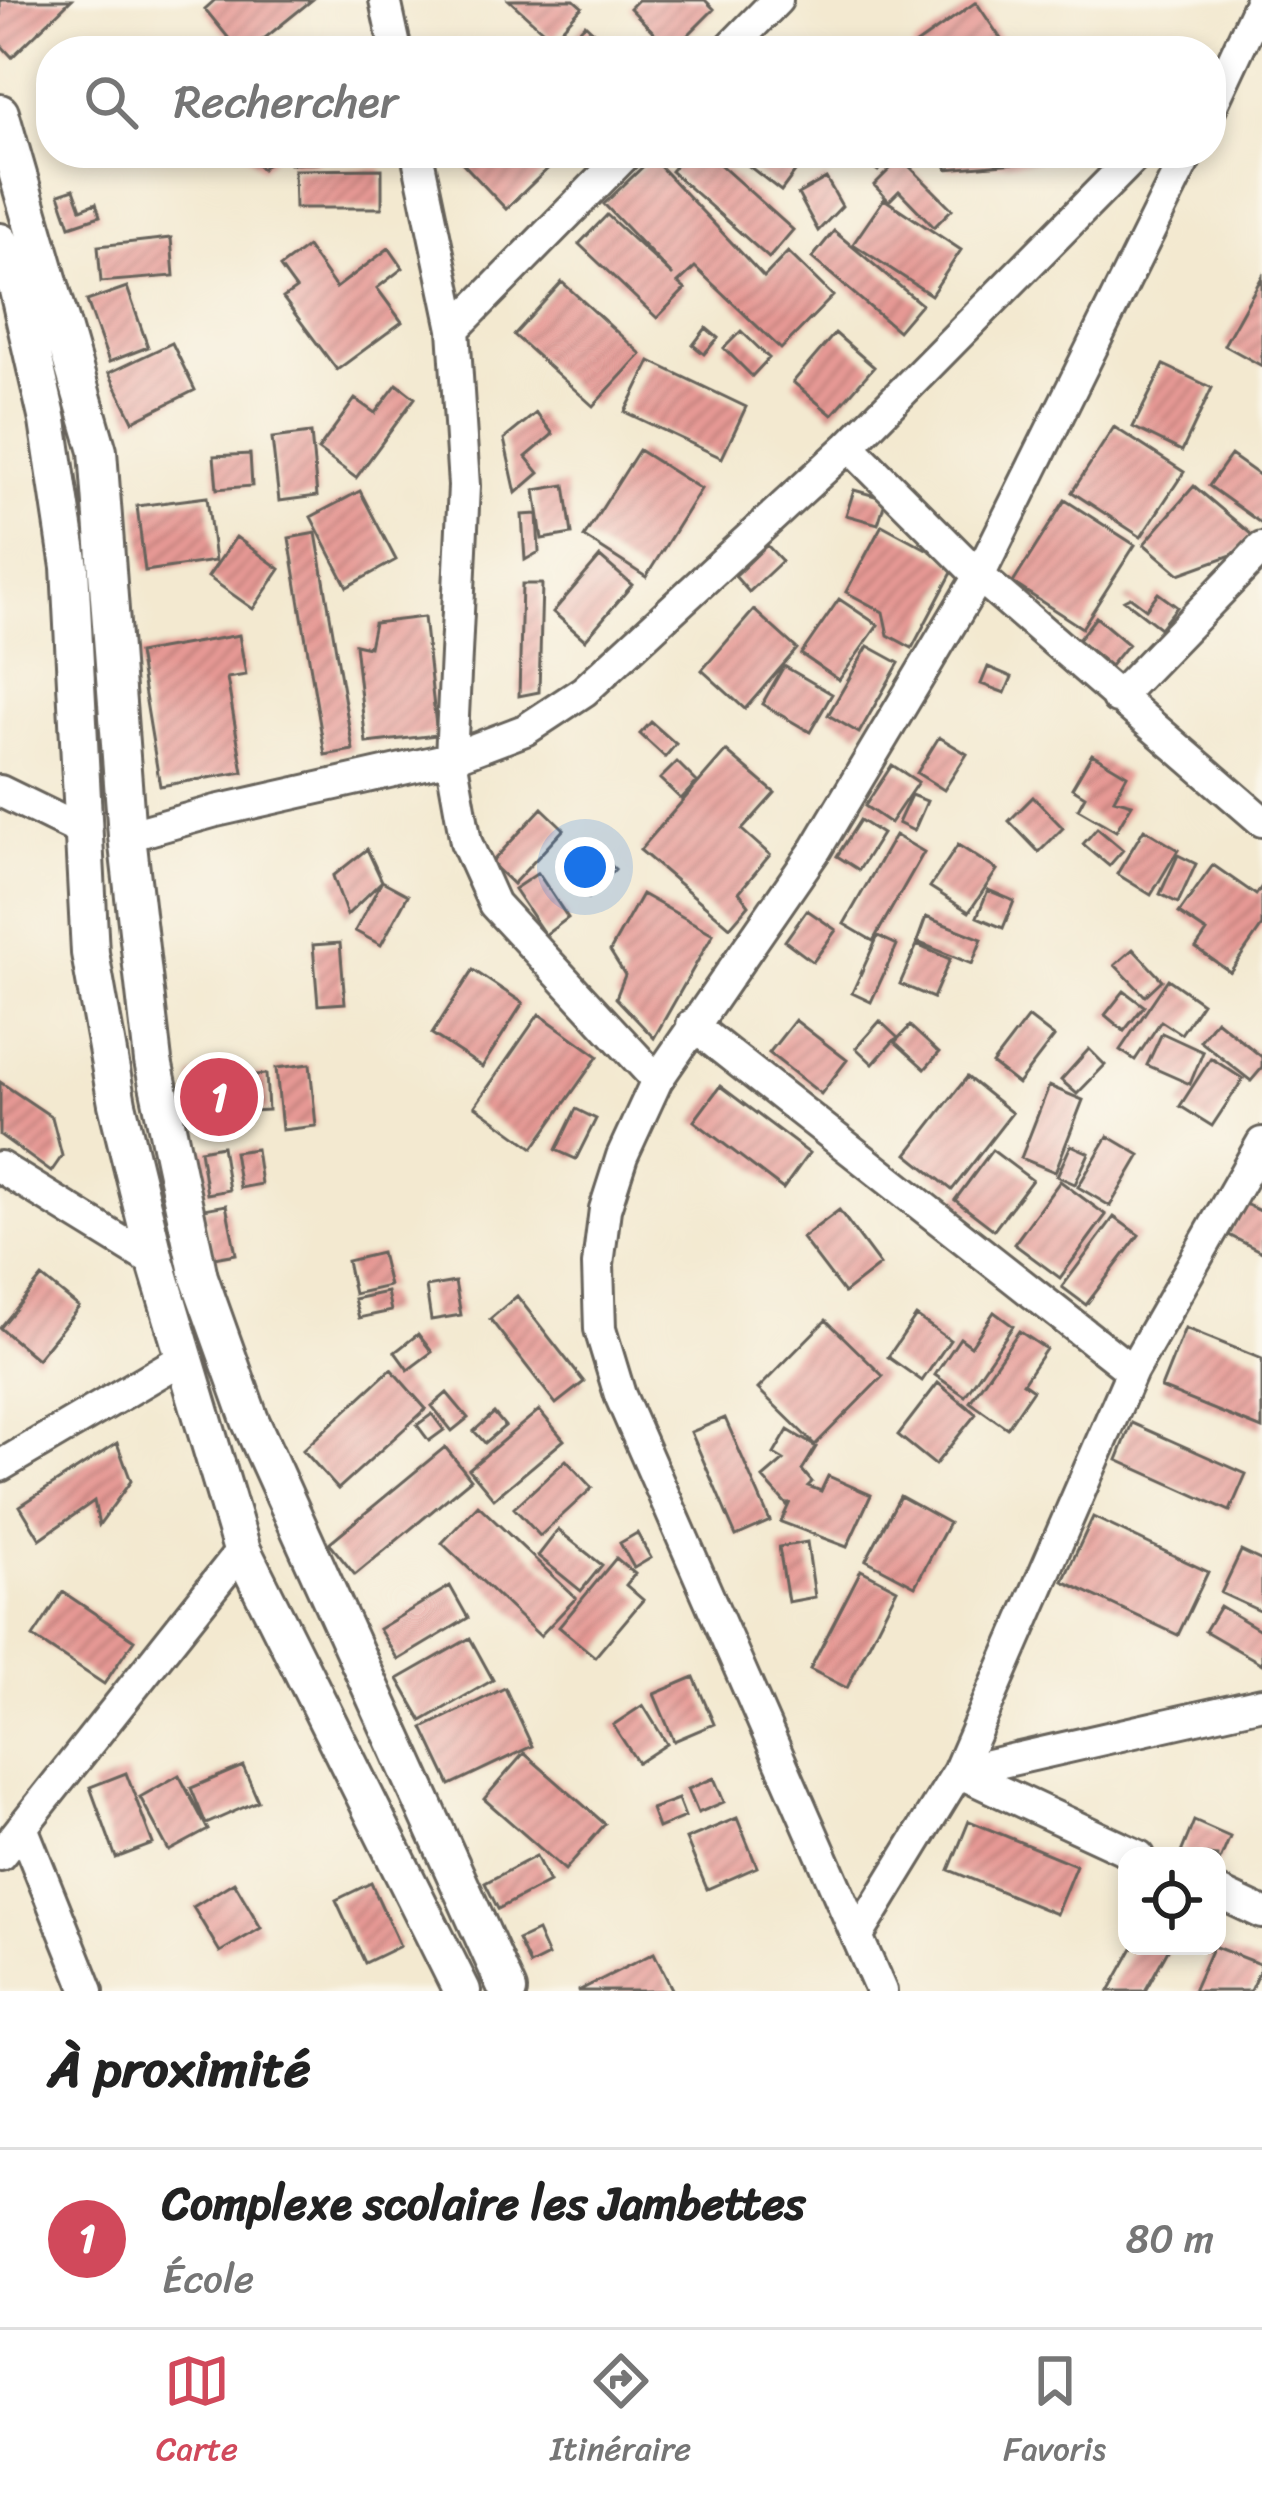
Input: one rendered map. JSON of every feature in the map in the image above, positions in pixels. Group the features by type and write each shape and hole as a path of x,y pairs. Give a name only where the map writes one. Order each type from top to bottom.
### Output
{"street":[{"path":"385,0 393,36"},
{"path":"742,36 777,0"},
{"path":"1226,78 1261,0"},
{"path":"1226,64 1240,50"},
{"path":"0,113 98,452 127,836 153,1061 199,1277 250,1420 508,1991"},
{"path":"420,168 454,329 464,486 451,758 466,842 494,904 656,1080"},
{"path":"454,329 612,168"},
{"path":"127,836 451,758 525,730 584,691 849,446 1123,168"},
{"path":"881,1991 620,1395 600,1328 598,1265 605,1209 622,1156 656,1080 816,849 980,576 1181,168"},
{"path":"0,242 18,290 48,421 70,567 90,952 117,1104 156,1263 242,1550 461,1991"},
{"path":"849,446 980,576 1262,821"},
{"path":"1117,698 1262,548"},
{"path":"0,791 82,831"},
{"path":"692,1025 1132,1371"},
{"path":"857,1936 958,1772 1132,1371 1262,1143"},
{"path":"0,1167 156,1263"},
{"path":"0,1466 182,1359"},
{"path":"0,1855 242,1550"},
{"path":"958,1772 1262,1703"},
{"path":"958,1772 1120,1847"},
{"path":"22,1827 88,1991"},
{"path":"1226,1896 1262,1913"}],"building":[{"path":"0,0 71,0 12,57 0,44"},
{"path":"215,0 312,0 268,36 227,36 205,9"},
{"path":"509,0 574,0 582,7 555,36 549,36"},
{"path":"638,0 705,0 714,9 687,36 657,36 630,8"},
{"path":"976,2 999,36 928,36"},
{"path":"585,24 598,36 574,36"},
{"path":"467,168 548,168 506,209"},
{"path":"642,168 661,168 764,277 788,252 833,296 781,349 695,267 678,283 685,289 657,318 579,244 607,215 673,276 604,204"},
{"path":"724,168 793,230 769,258 671,171"},
{"path":"751,168 798,168 781,191"},
{"path":"891,168 911,168 952,209 934,227 899,191 889,201 874,185"},
{"path":"382,169 382,208 295,208 294,170"},
{"path":"826,178 842,206 818,231 798,194"},
{"path":"74,189 81,209 96,203 100,216 70,226 59,194"},
{"path":"884,199 961,250 931,295 853,244"},
{"path":"834,231 921,304 898,331 812,258"},
{"path":"171,238 174,276 101,282 98,246"},
{"path":"307,247 336,288 389,248 403,268 377,288 402,322 337,370 283,298 296,289 280,267"},
{"path":"1262,277 1262,366 1224,345"},
{"path":"562,282 641,354 593,406 514,335"},
{"path":"127,287 148,347 109,362 87,301"},
{"path":"706,328 718,338 704,354 693,345"},
{"path":"741,331 769,358 752,376 724,348"},
{"path":"835,333 874,367 832,415 793,382"},
{"path":"172,343 195,390 133,421 109,373"},
{"path":"650,361 746,407 722,458 625,412"},
{"path":"1164,365 1212,388 1182,451 1133,427"},
{"path":"397,384 415,398 356,478 318,450 355,399 375,413"},
{"path":"536,413 553,434 526,457 539,473 516,493 504,439"},
{"path":"1114,427 1184,472 1141,537 1072,492"},
{"path":"311,433 317,496 279,501 272,438"},
{"path":"639,450 701,489 646,577 584,537"},
{"path":"250,454 252,486 217,489 214,456"},
{"path":"1231,455 1262,477 1262,524 1209,486"},
{"path":"565,485 572,534 542,539 535,490"},
{"path":"1194,486 1252,535 1237,553 1179,574 1144,544"},
{"path":"854,490 886,499 878,524 846,515"},
{"path":"360,491 396,560 347,587 311,517"},
{"path":"207,497 215,561 145,571 137,506"},
{"path":"1065,500 1135,545 1082,628 1013,583"},
{"path":"537,514 539,552 525,560 522,515"},
{"path":"882,525 956,565 912,648 888,635 883,612 846,592"},
{"path":"316,533 353,750 325,755 289,538"},
{"path":"236,537 280,569 253,609 208,577"},
{"path":"767,545 782,561 749,592 735,576"},
{"path":"600,557 632,585 585,640 553,612"},
{"path":"522,584 542,584 539,692 519,696"},
{"path":"1158,593 1177,607 1160,628 1124,600 1130,597 1146,609"},
{"path":"839,599 878,625 839,680 801,654"},
{"path":"754,610 797,649 745,709 702,670"},
{"path":"424,617 437,735 366,743 355,644 369,647 374,623"},
{"path":"1096,617 1128,644 1110,666 1078,640"},
{"path":"239,635 246,675 227,678 243,772 160,786 138,653"},
{"path":"868,646 899,663 859,733 828,715"},
{"path":"784,666 832,694 810,732 762,704"},
{"path":"988,667 1012,677 1005,693 981,684"},
{"path":"651,722 676,744 665,757 640,734"},
{"path":"939,737 967,754 944,790 917,773"},
{"path":"726,751 775,793 742,830 770,855 739,892 749,905 730,927 640,850"},
{"path":"1092,754 1127,775 1114,799 1132,804 1116,831 1078,809 1085,796 1072,788"},
{"path":"677,762 697,782 681,799 660,779"},
{"path":"892,765 918,782 890,823 865,806"},
{"path":"911,795 927,801 914,831 898,823"},
{"path":"1033,797 1063,828 1039,852 1009,821"},
{"path":"542,808 564,829 513,884 491,863"},
{"path":"860,820 882,834 859,870 837,856"},
{"path":"1097,828 1123,850 1109,866 1083,844"},
{"path":"1144,829 1178,850 1151,895 1117,874"},
{"path":"895,835 924,852 873,941 844,924"},
{"path":"958,845 997,870 969,912 930,887"},
{"path":"592,848 615,869 588,898 565,877"},
{"path":"367,849 382,881 347,915 333,876"},
{"path":"1178,855 1196,864 1178,903 1160,894"},
{"path":"1213,865 1256,895 1262,886 1262,926 1230,972 1196,948 1207,932 1179,913"},
{"path":"538,873 568,918 545,935 514,889"},
{"path":"382,881 408,895 381,945 355,931"},
{"path":"988,890 1014,901 1003,928 977,917"},
{"path":"642,894 713,934 654,1038 616,998 625,975 610,951"},
{"path":"807,910 836,930 813,962 785,941"},
{"path":"926,917 982,939 972,964 917,942"},
{"path":"878,936 897,945 871,1002 852,993"},
{"path":"340,943 345,1003 318,1005 313,945"},
{"path":"917,945 950,959 933,998 900,984"},
{"path":"1133,949 1162,980 1145,996 1115,965"},
{"path":"473,970 523,1003 482,1067 432,1034"},
{"path":"1168,979 1202,1003 1181,1034 1161,1021 1135,1060 1120,1050"},
{"path":"1124,991 1144,1006 1124,1031 1105,1015"},
{"path":"539,1014 598,1056 533,1148 475,1106"},
{"path":"1028,1017 1054,1037 1018,1084 992,1064"},
{"path":"795,1020 847,1060 821,1094 769,1053"},
{"path":"1216,1020 1262,1057 1262,1068 1251,1081 1200,1041"},
{"path":"880,1021 897,1037 873,1064 856,1048"},
{"path":"910,1026 939,1053 925,1069 895,1042"},
{"path":"1162,1033 1203,1052 1190,1084 1147,1065"},
{"path":"1089,1049 1105,1065 1077,1094 1061,1080"},
{"path":"1211,1058 1243,1079 1212,1126 1180,1106"},
{"path":"310,1064 316,1126 282,1130 276,1068"},
{"path":"247,1071 247,1076 266,1074 268,1110 250,1111 251,1117 195,1123 191,1076"},
{"path":"967,1077 1012,1113 952,1190 907,1154"},
{"path":"0,1082 52,1117 62,1156 51,1172 0,1135"},
{"path":"720,1086 809,1153 783,1189 694,1121"},
{"path":"1049,1086 1083,1100 1055,1172 1021,1158"},
{"path":"576,1109 596,1119 576,1159 556,1150"},
{"path":"1108,1136 1140,1155 1110,1206 1078,1187"},
{"path":"1071,1145 1089,1153 1075,1184 1057,1176"},
{"path":"222,1146 229,1190 207,1194 200,1150"},
{"path":"256,1149 261,1184 240,1188 234,1152"},
{"path":"992,1150 1032,1180 994,1230 955,1200"},
{"path":"1060,1181 1106,1215 1060,1278 1014,1244"},
{"path":"1245,1204 1262,1212 1262,1252 1229,1235"},
{"path":"226,1205 236,1254 214,1258 204,1209"},
{"path":"839,1210 880,1265 844,1293 802,1238"},
{"path":"1114,1217 1139,1235 1086,1305 1062,1287"},
{"path":"381,1253 389,1286 354,1294 347,1261"},
{"path":"42,1277 79,1307 37,1359 0,1328"},
{"path":"455,1282 461,1315 431,1320 426,1287"},
{"path":"387,1292 391,1311 359,1318 354,1299"},
{"path":"517,1296 584,1382 556,1404 490,1319"},
{"path":"994,1312 1013,1326 965,1396 935,1375 960,1338 971,1346"},
{"path":"916,1316 950,1340 922,1381 888,1357"},
{"path":"826,1320 883,1376 815,1445 758,1389"},
{"path":"1185,1328 1262,1359 1262,1429 1161,1388"},
{"path":"1019,1331 1046,1349 1023,1383 1033,1390 1007,1428 970,1402"},
{"path":"418,1334 432,1352 408,1370 395,1352"},
{"path":"391,1369 426,1409 338,1489 303,1450"},
{"path":"938,1383 976,1414 935,1465 898,1435"},
{"path":"447,1393 468,1418 452,1431 432,1406"},
{"path":"539,1410 564,1440 494,1499 469,1469"},
{"path":"494,1413 505,1426 485,1443 474,1431"},
{"path":"432,1414 444,1430 429,1441 417,1425"},
{"path":"725,1418 770,1521 736,1536 691,1432"},
{"path":"1132,1423 1246,1474 1230,1511 1117,1460"},
{"path":"788,1430 816,1447 802,1470 812,1482 808,1486 821,1491 828,1476 871,1495 847,1547 781,1522 790,1502 787,1505 763,1478 784,1460 774,1454"},
{"path":"117,1443 131,1481 99,1525 94,1501 40,1539 20,1506"},
{"path":"445,1447 471,1479 355,1575 329,1543"},
{"path":"566,1460 592,1488 540,1536 514,1508"},
{"path":"900,1496 949,1523 915,1586 866,1560"},
{"path":"478,1505 576,1598 540,1636 442,1543"},
{"path":"1093,1517 1208,1572 1178,1635 1063,1581"},
{"path":"558,1530 602,1565 581,1591 538,1556"},
{"path":"637,1533 651,1558 634,1568 620,1543"},
{"path":"807,1542 815,1597 788,1602 779,1547"},
{"path":"1241,1551 1262,1561 1262,1612 1221,1593"},
{"path":"616,1558 635,1574 626,1585 643,1600 595,1657 559,1627"},
{"path":"861,1570 897,1589 847,1688 810,1669"},
{"path":"450,1586 468,1618 398,1660 379,1629"},
{"path":"63,1592 134,1640 104,1684 33,1637"},
{"path":"1220,1606 1262,1631 1262,1664 1205,1631"},
{"path":"470,1638 493,1680 422,1721 398,1679"},
{"path":"694,1677 714,1724 674,1741 654,1694"},
{"path":"505,1688 532,1746 450,1785 423,1728"},
{"path":"643,1705 667,1744 638,1763 613,1725"},
{"path":"524,1753 605,1824 565,1870 484,1799"},
{"path":"243,1766 258,1801 206,1824 191,1788"},
{"path":"126,1773 153,1844 116,1858 90,1787"},
{"path":"179,1775 208,1830 169,1851 140,1797"},
{"path":"714,1778 724,1802 698,1813 688,1789"},
{"path":"678,1799 685,1817 658,1828 651,1809"},
{"path":"737,1818 757,1867 707,1889 686,1839"},
{"path":"969,1821 1076,1865 1056,1914 949,1870"},
{"path":"1194,1821 1230,1837 1226,1847 1183,1847"},
{"path":"536,1856 549,1882 498,1909 485,1883"},
{"path":"234,1882 261,1928 220,1952 193,1907"},
{"path":"371,1883 400,1946 365,1963 336,1900"},
{"path":"537,1931 548,1956 530,1965 518,1940"},
{"path":"1226,1951 1262,1965 1250,1991 1193,1991 1209,1955 1226,1955"},
{"path":"654,1953 673,1991 578,1991"},
{"path":"1129,1955 1165,1955 1145,1991 1109,1991"}],"place":[{"name":"Complexe scolaire les Jambettes","path":"219,1097"}]}
